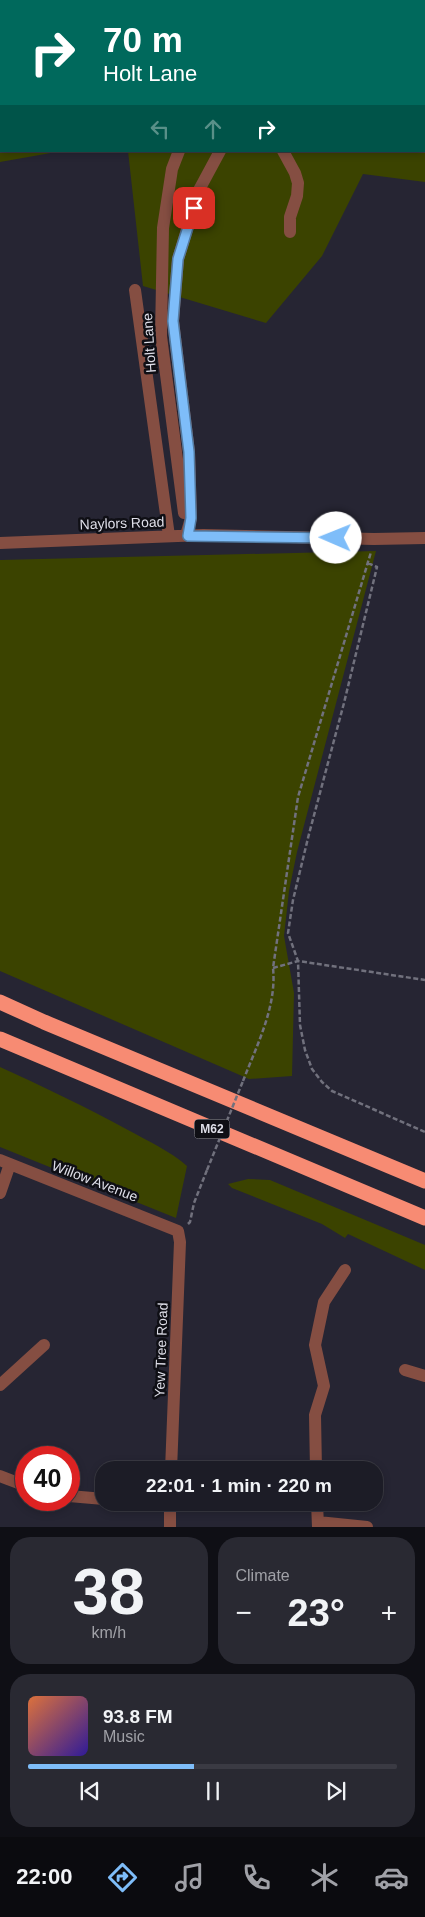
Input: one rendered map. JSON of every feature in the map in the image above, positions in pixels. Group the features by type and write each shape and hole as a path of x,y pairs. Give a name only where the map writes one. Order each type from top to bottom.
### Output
{"highway":[{"name":"M62","path":"0,1002 425,1181"},
{"name":"M62","path":"0,1039 425,1218"}],"street":[{"name":"Holt Lane","path":"179,152 172,169 163,228 161,336 188,534"},
{"path":"284,152 295,173 298,183 297,196 290,218 290,232"},
{"name":"Holt Lane","path":"188,534 191,518 189,452 173,321 178,259 199,190 214,154"},
{"path":"135,290 169,536"},
{"name":"Naylors Road","path":"0,543 188,534 425,538"},
{"path":"0,1193 5,1162"},
{"name":"Willow Avenue","path":"5,1162 178,1231"},
{"name":"Yew Tree Road","path":"171,1461 180,1242 178,1231"},
{"path":"316,1461 315,1415 324,1386 315,1345 324,1302 344,1270"},
{"path":"0,1385 44,1345"},
{"path":"405,1370 425,1376"},
{"path":"0,1476 15,1482"},
{"path":"80,1497 95,1498"},
{"path":"170,1511 170,1527"},
{"path":"317,1511 318,1524 367,1527"}],"path":[{"path":"190,1222 194,1203 266,1020 275,981 273,968 298,797 374,538"},
{"path":"368,563 377,567 293,900 288,933 298,961 300,1025 304,1050 312,1069 332,1091 425,1132"},
{"path":"273,968 298,961 425,980"}],"green space":[{"path":"0,152 56,152 0,162"},
{"path":"128,152 425,152 425,182 363,174 322,256 266,323 143,286"},
{"path":"376,551 297,852 289,891 284,936 294,993 292,1076 249,1079 0,971 0,560"},
{"path":"0,1067 65,1097 166,1151 187,1166 176,1218 0,1147"},
{"path":"248,1179 270,1180 425,1245 425,1270 348,1234 345,1238 322,1224 232,1188 228,1184"}],"route":[{"path":"194,208 178,259 173,321 189,452 191,518 187,532 188,536 336,538"}]}
